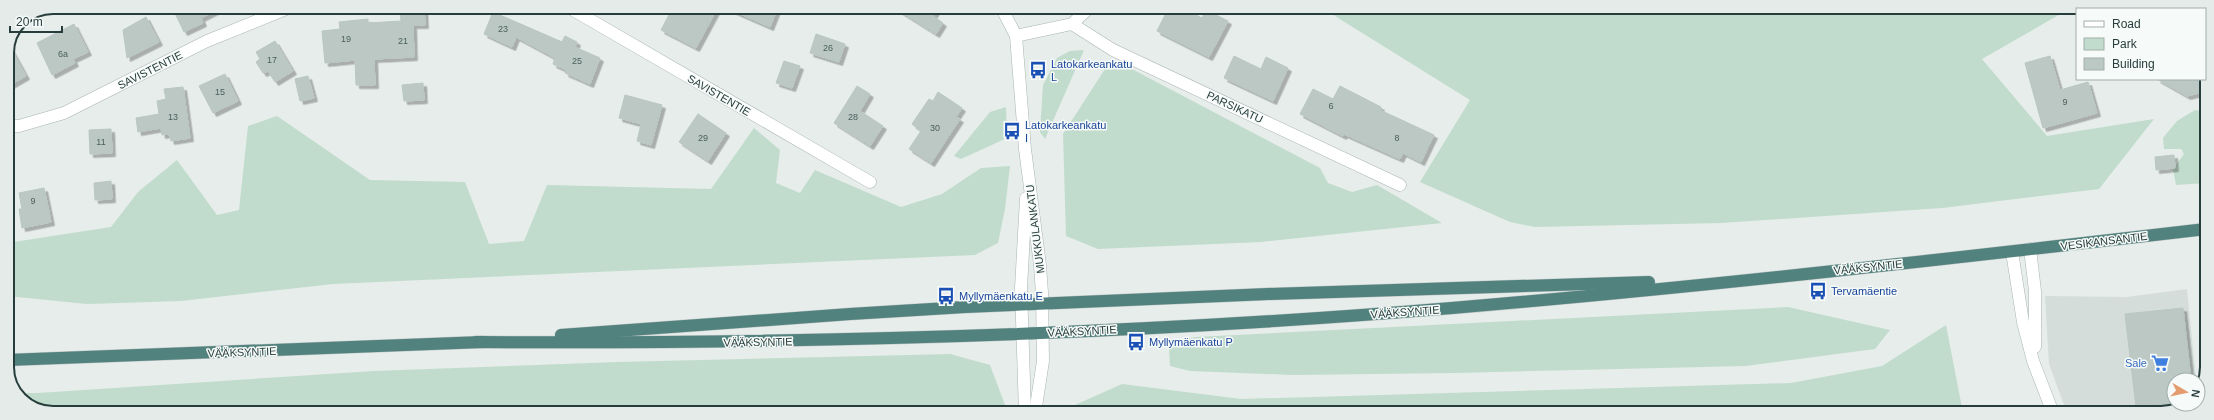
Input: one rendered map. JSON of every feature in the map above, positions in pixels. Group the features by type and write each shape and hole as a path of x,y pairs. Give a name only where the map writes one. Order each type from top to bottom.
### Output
{"highway":[{"name":"VESIKANSANTIE","path":"2006,252 2200,230"},
{"name":"VÄÄKSYNTIE","path":"14,360 476,342 794,341 1178,326 1453,308 2006,252"},
{"name":"VÄÄKSYNTIE","path":"476,342 842,314 1021,305 1528,285 1734,280"}],"street":[{"name":"SAVISTENTIE","path":"14,126 19,126 64,113 207,41 274,14"},
{"name":"SAVISTENTIE","path":"580,14 870,182"},
{"name":"MUKKULANKATU","path":"1005,14 1016,36 1025,149 1027,190 1021,305 1025,406"},
{"path":"1016,36 1072,24 1083,14"},
{"name":"PARSIKATU","path":"1072,24 1113,50 1400,185"},
{"name":"MUKKULANKATU","path":"1025,149 1040,264 1042,304 1043,361 1036,406"},
{"path":"2030,249 2035,291 2035,352 2041,381"},
{"path":"2006,252 2033,360 2050,406"}],"shaded area":[{"path":"2187,289 2195,372 2166,372 2166,405 2064,406 2049,364 2045,296 2127,297"}],"green space":[{"path":"1332,14 2061,14 1982,59 2047,136 2154,119 2099,189 1942,208 1721,223 1535,227 1510,222 1420,182 1470,100"},
{"path":"1084,50 1045,139 1040,132 1043,85 1057,58 1070,51"},
{"path":"1128,67 1320,168 1328,183 1352,192 1377,185 1442,223 1261,242 1098,249 1066,236 1063,134 1105,69"},
{"path":"1006,107 1007,138 961,159 954,156 990,112"},
{"path":"2195,110 2200,111 2200,183 2176,185 2173,169 2184,154 2181,149 2164,149 2163,138 2177,121"},
{"path":"277,116 370,180 465,182 489,244 524,241 547,185 711,189 754,128 780,150 776,183 800,193 815,170 901,207 942,194 981,168 1010,166 1005,209 998,243 975,255 333,284 181,301 87,304 14,297 14,242 111,227 138,192 177,160 217,215 239,210 248,126"},
{"path":"1788,307 1890,330 1875,349 1745,366 1455,373 1293,375 1190,371 1170,366 1169,349 1181,340 1196,337"},
{"path":"1946,325 1962,406 1073,406 1122,384 1241,399 1791,383 1882,366"},
{"path":"950,354 990,365 1005,406 53,406 34,401 24,393 374,371 618,362"}],"building":[{"path":"175,14 209,14 201,18 203,23 184,32"},
{"path":"400,14 424,14 425,25 413,25 414,57 374,59 375,85 356,85 355,60 325,63 322,31 340,29 339,22 368,19 368,23 401,21"},
{"path":"492,14 498,14 562,42 565,36 577,42 575,47 600,58 590,84 565,73 566,70 553,64 555,58 516,37 512,47 484,34"},
{"path":"669,14 714,14 696,48 661,30"},
{"path":"740,14 775,14 770,27"},
{"path":"904,14 934,14 933,16 943,23 936,34"},
{"path":"1166,14 1194,14 1202,18 1204,14 1214,14 1228,21 1209,57 1157,31"},
{"path":"146,17 159,42 127,58 123,30"},
{"path":"74,24 88,52 73,59 75,63 52,75 37,43"},
{"path":"816,34 845,44 839,62 810,53"},
{"path":"275,41 293,71 275,82 268,71 263,73 256,62 260,59 256,52"},
{"path":"14,54 26,76 14,83"},
{"path":"1234,56 1261,69 1266,57 1288,68 1273,101 1224,78"},
{"path":"2050,56 2060,90 2088,82 2097,113 2043,128 2025,63"},
{"path":"784,61 800,66 792,88 776,83"},
{"path":"225,74 238,101 213,113 199,86"},
{"path":"308,76 314,98 300,101 295,79"},
{"path":"2159,80 2200,80 2200,93 2187,96"},
{"path":"423,83 424,100 404,101 402,85"},
{"path":"857,86 870,94 860,111 883,126 870,146 834,123"},
{"path":"1340,86 1381,107 1380,110 1434,135 1421,162 1403,153 1400,159 1344,134 1343,136 1300,114 1313,89 1333,99"},
{"path":"183,87 190,138 171,141 169,134 162,135 161,128 138,132 136,118 159,114 157,101 166,99 164,89"},
{"path":"938,92 962,108 956,117 960,119 931,163 909,149 921,131 912,124 929,99 933,101"},
{"path":"625,95 662,105 651,145 637,141 641,124 619,118"},
{"path":"698,114 726,133 708,161 679,142"},
{"path":"111,129 112,153 90,154 89,130"},
{"path":"2174,155 2175,168 2156,170 2155,157"},
{"path":"111,181 112,199 95,200 94,183"},
{"path":"44,188 51,222 22,228 19,209 22,209 19,193"},
{"name":"Sale","path":"2183,308 2190,372 2166,372 2166,404 2136,406 2125,314"}],"place":[{"name":"Latokarkeankatu L","path":"1038,70"},
{"name":"Latokarkeankatu I","path":"1012,131"},
{"name":"Tervamäentie","path":"1818,291"},
{"name":"Myllymäenkatu E","path":"946,296"},
{"name":"Myllymäenkatu P","path":"1136,342"},
{"name":"Sale","path":"2160,363"}]}
